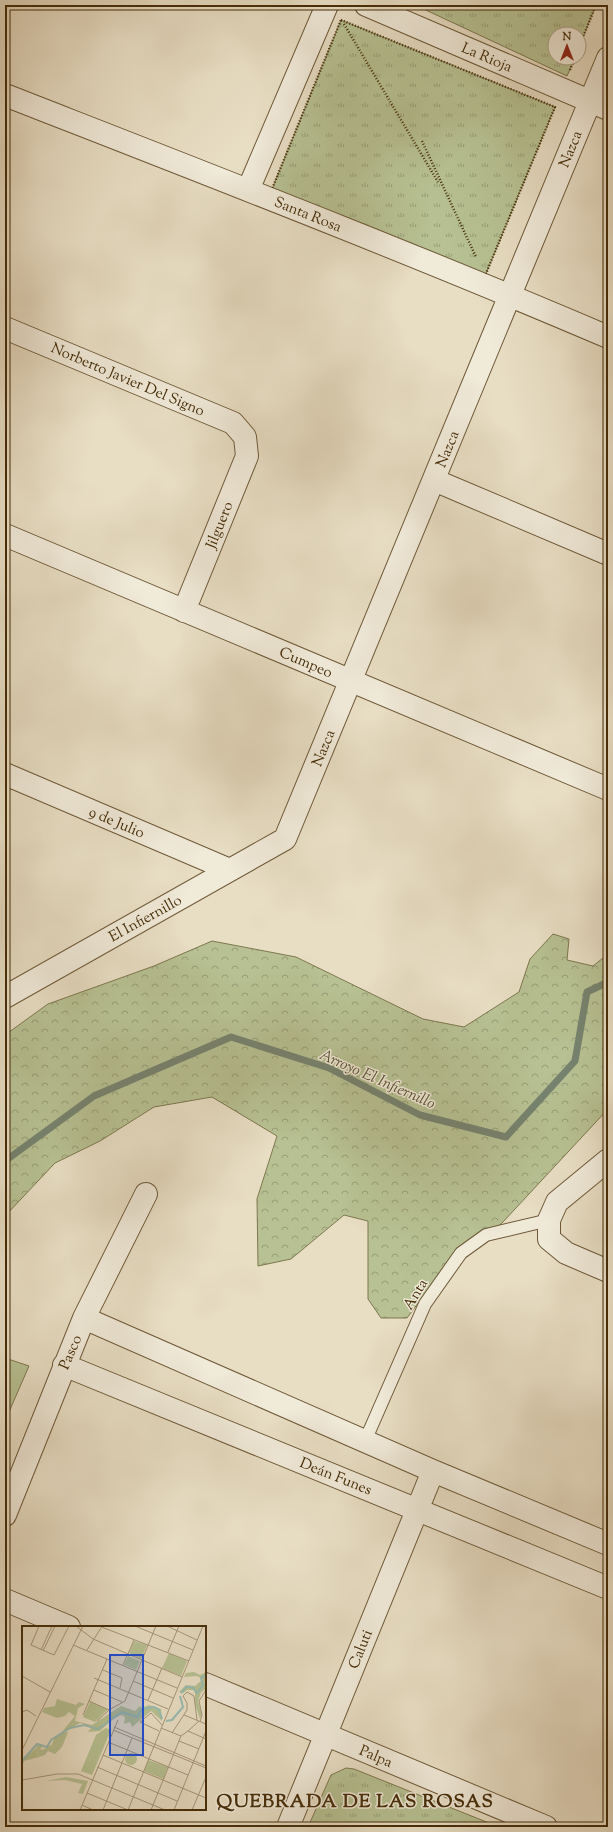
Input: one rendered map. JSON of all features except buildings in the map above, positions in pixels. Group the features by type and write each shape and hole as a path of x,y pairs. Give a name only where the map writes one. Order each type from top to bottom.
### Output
{"street":[{"name":"La Rioja","path":"366,5 599,105"},
{"path":"248,190 334,12"},
{"name":"Nazca","path":"285,839 510,295 599,105 608,58"},
{"name":"Santa Rosa","path":"5,96 248,190 510,295 608,337"},
{"name":"Norberto Javier Del Signo","path":"5,328 233,423 245,437"},
{"name":"Jilguero","path":"184,611 247,456 245,437"},
{"path":"434,480 608,554"},
{"name":"Cumpeo","path":"5,535 608,789"},
{"name":"9 de Julio","path":"5,774 230,870"},
{"name":"El Infiernillo","path":"5,997 285,839"},
{"path":"608,1160 557,1202 549,1220 549,1239 566,1253 608,1271"},
{"name":"Pasco","path":"5,1515 84,1318 146,1194"},
{"path":"84,1318 433,1471 608,1544"},
{"name":"Deán Funes","path":"64,1365 608,1588"},
{"name":"Caluti","path":"288,1827 433,1471"},
{"path":"5,1600 67,1626"},
{"name":"Palpa","path":"206,1684 546,1827"}],"lane":[{"name":"Anta","path":"365,1441 425,1304 461,1253 486,1235 549,1220"}],"path":[{"path":"587,27 596,5"},
{"path":"334,12 438,182"},
{"path":"334,12 272,189 485,276"},
{"path":"334,12 555,107 485,276"},
{"path":"422,141 478,262"},
{"path":"481,268 485,276"}],"green space":[{"path":"415,5 596,5 587,27 587,26 547,26 547,66 571,66 567,76"},
{"path":"341,20 555,107 485,276 272,189"},
{"path":"553,934 569,939 567,960 593,966 608,954 608,1109 502,1223 445,1267 407,1318 381,1318 368,1299 368,1221 344,1215 291,1259 258,1266 257,1199 277,1136 212,1097 154,1107 100,1141 55,1163 5,1216 5,1035 48,1004 154,966 212,941 296,957 423,1019 464,1027 519,992 530,959"},
{"path":"5,1358 29,1366 5,1421"},
{"path":"346,1768 354,1769 499,1827 308,1827 331,1775"}],"waterway":[{"name":"Arroyo El Infiernillo","path":"5,1161 94,1096 231,1037 329,1068 420,1115 506,1137 575,1061 587,992 608,982"}],"district":[{"name":"QUEBRADA DE LAS ROSAS","path":"355,1800"}]}
